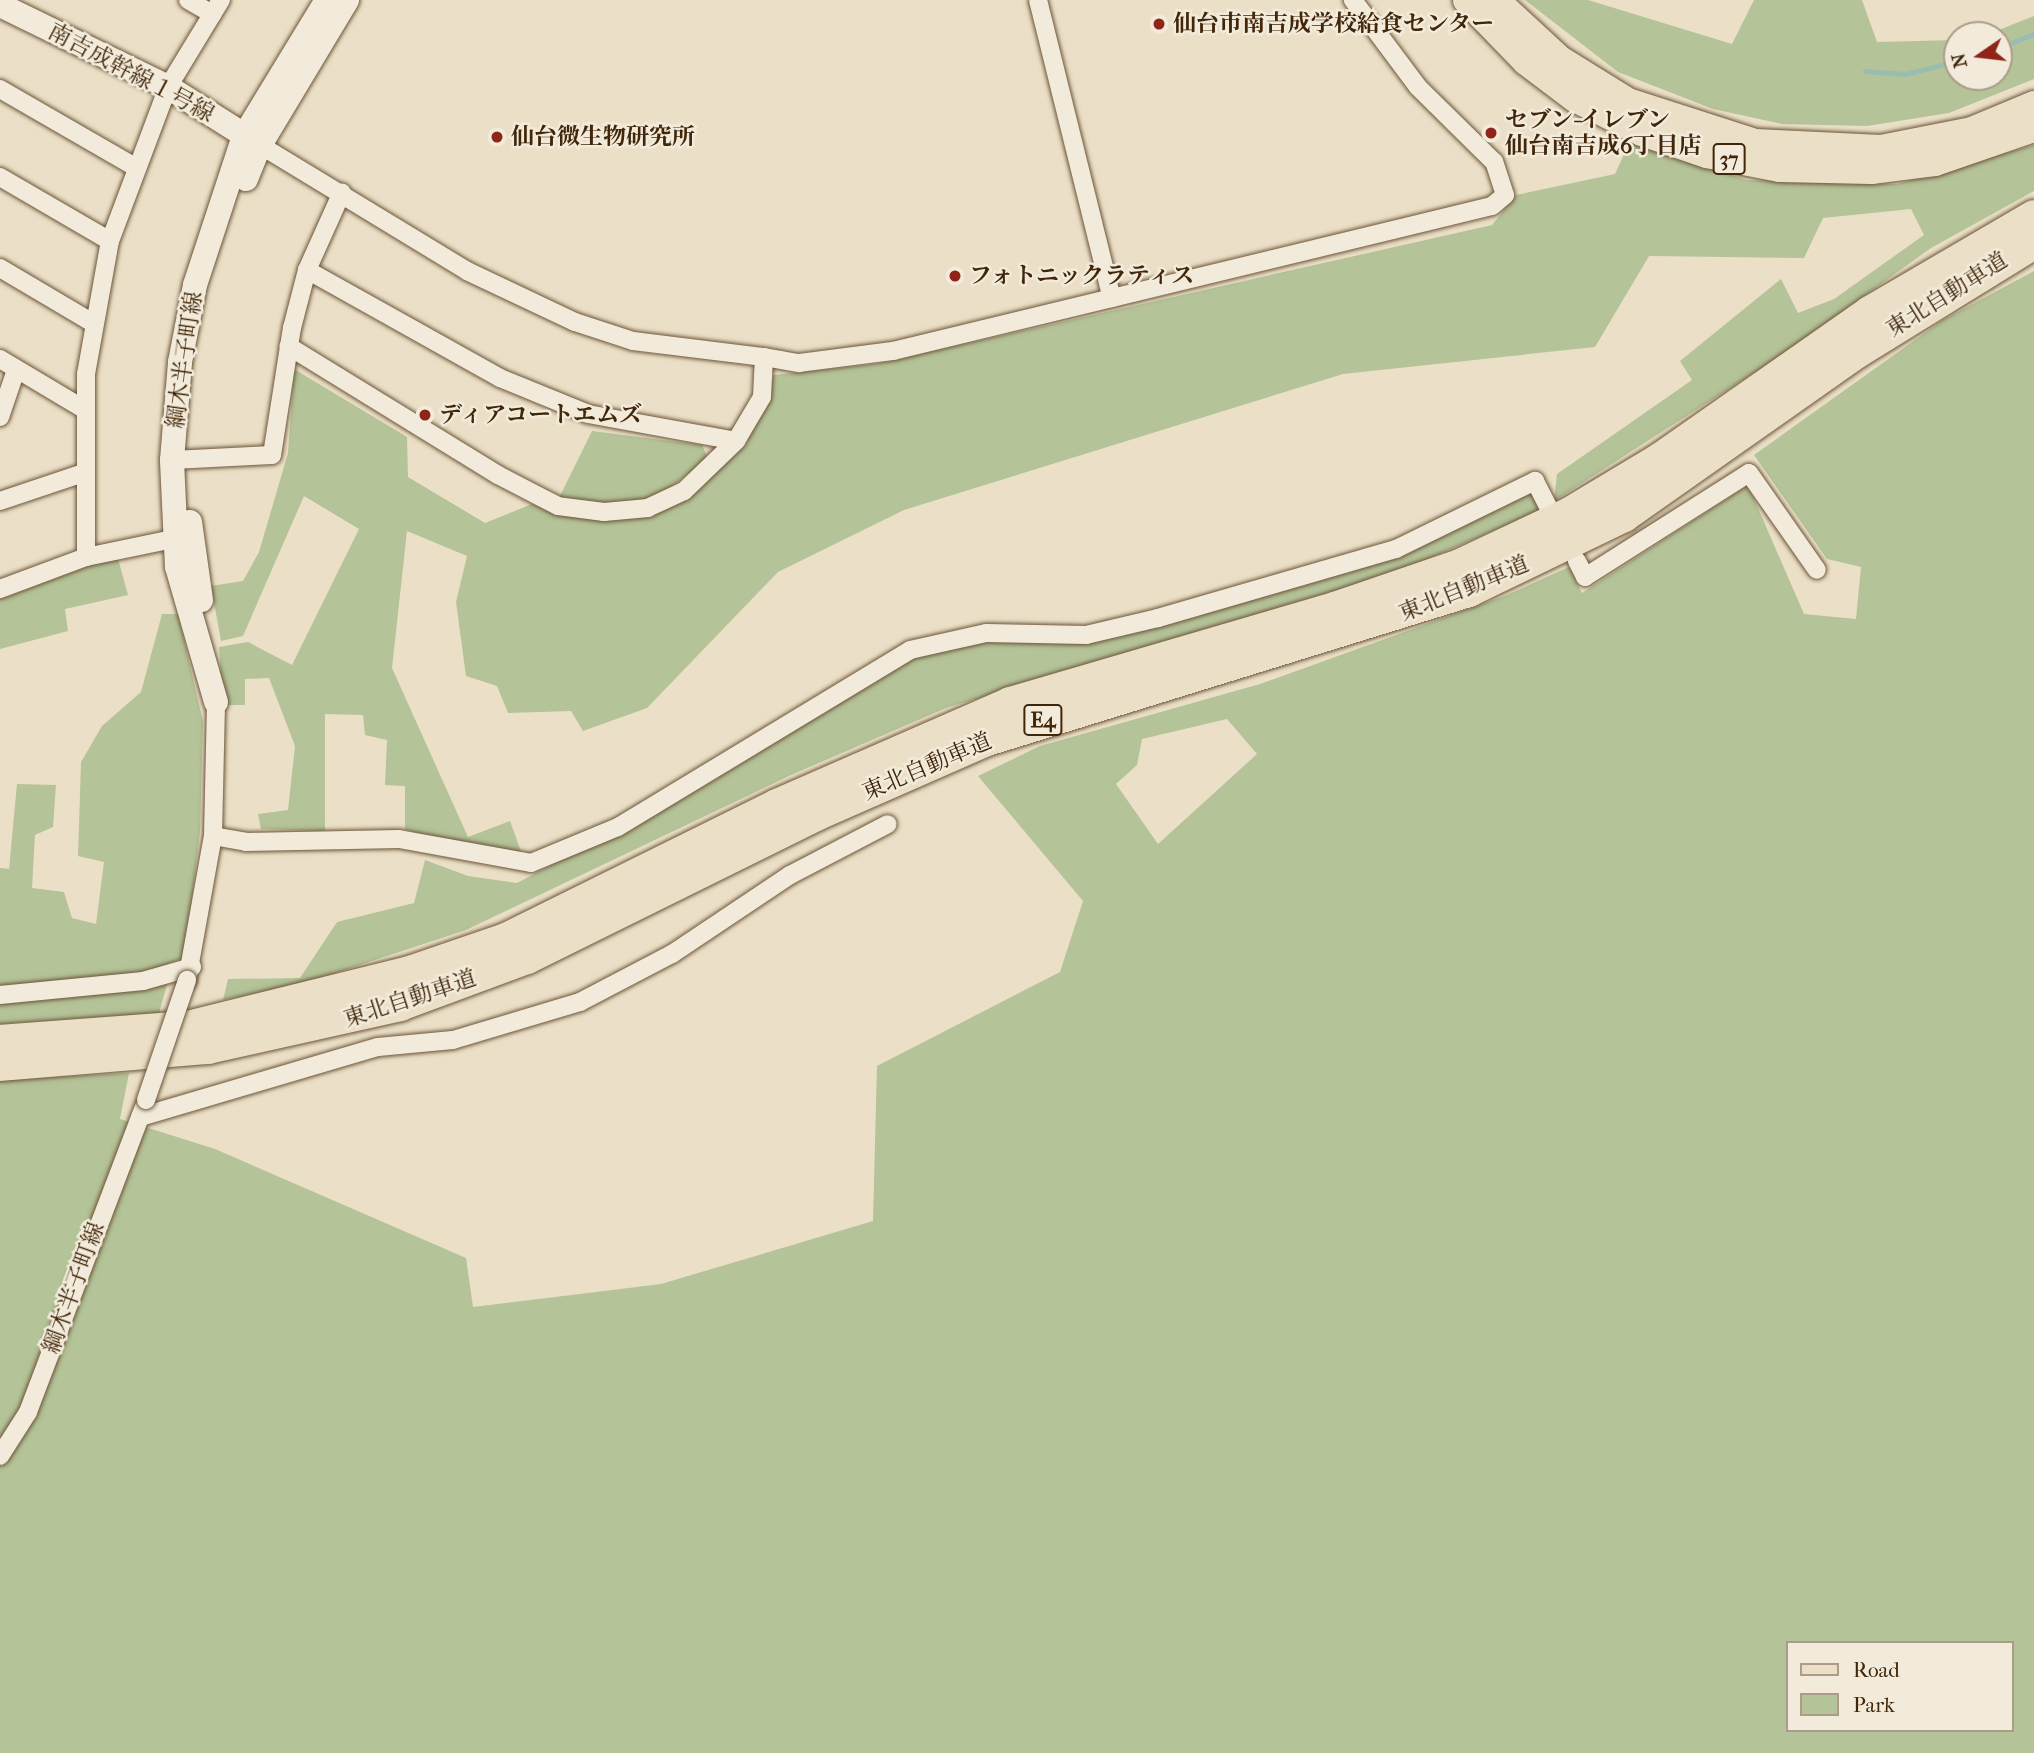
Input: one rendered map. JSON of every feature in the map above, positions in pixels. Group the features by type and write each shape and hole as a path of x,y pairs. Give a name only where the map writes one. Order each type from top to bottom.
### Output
{"highway":[{"name":"東北自動車道","path":"0,1041 188,1027 410,972 517,934 777,805 1010,703 1335,608 1460,565 1570,513 1660,460 1870,312 2034,216"},
{"name":"東北自動車道","path":"0,1065 208,1048 400,1005 527,958 816,815 988,740 1469,590 1623,516 1879,338 2034,243"}],"main road":[{"name":"37","path":"1467,0 1526,61 1575,98 1642,132 1707,154 1780,168 1871,170 1956,156 2034,128"},
{"name":"37","path":"1495,0 1560,60 1616,96 1670,120 1755,144 1881,149 1972,131 2034,105"}],"street":[{"path":"86,556 84,409 93,323 110,241 135,167 168,87 216,7 188,0"},
{"path":"216,702 182,537 179,460 208,289 252,140 327,0"},
{"path":"252,140 347,0"},
{"path":"1038,0 1112,299"},
{"path":"252,140 342,192 467,271 575,322 633,341 799,363 893,351 1492,206 1505,195 1494,162 1418,87 1353,0"},
{"name":"南吉成幹線１号線","path":"0,5 168,87 252,140"},
{"path":"0,89 135,167"},
{"path":"0,177 110,241"},
{"path":"179,460 272,455 288,346 307,270 342,192"},
{"path":"0,268 93,323"},
{"path":"307,270 500,378 587,414 736,441"},
{"path":"288,346 354,390 558,506 604,512 648,508 684,491 736,441 761,397 764,357"},
{"path":"0,359 84,409"},
{"path":"0,417 16,369"},
{"path":"0,501 83,473"},
{"path":"1577,561 1585,577 1749,473 1817,570"},
{"path":"213,836 246,842 399,839 531,863 618,827 911,650 986,633 1086,635 1158,618 1396,549 1535,481 1548,507"},
{"path":"0,589 86,556 182,537"},
{"name":"綱木半子町線","path":"0,1456 27,1412 143,1108 190,974 213,836 216,702"},
{"path":"143,1108 378,1047 453,1040 580,1002 672,954 790,875 888,824"},
{"path":"0,995 190,974"}],"green space":[{"path":"1525,0 1588,0 1732,44 1754,0 1862,0 1877,42 1943,40 1943,91 2004,91 1949,113 1867,126 1782,124 1713,109 1618,72"},
{"path":"2034,16 2034,79 2013,87 2013,24"},
{"path":"1630,141 1746,180 1897,184 2034,145 2034,191 1931,248 1783,354 1554,501 1557,474 1692,380 1680,361 1781,279 1798,313 1834,299 1924,235 1911,209 1823,218 1804,258 1649,256 1595,347 1343,374 904,510 778,572 647,708 583,731 571,711 508,713 497,686 466,676 456,602 467,556 407,531 392,668 468,837 510,821 522,854 475,851 405,829 405,786 385,785 387,740 365,735 363,715 325,714 325,831 261,829 258,814 288,810 295,746 269,678 245,679 245,705 223,705 219,647 248,642 292,665 359,529 304,496 243,636 221,641 211,586 243,581 259,552 288,453 294,369 407,437 408,477 485,523 532,504 557,515 648,516 701,486 746,445 774,375 876,364 1492,225 1516,195 1615,174"},
{"path":"2034,271 2034,1753 0,1753 0,1080 129,1073 120,1119 215,1149 466,1258 473,1307 661,1284 873,1221 877,1066 1060,972 1083,901 978,776 1040,746 1260,684 1507,595 1569,567 1582,593 1748,485 1804,614 1856,619 1861,567 1827,559 1754,455 1943,320","holes":["1227,719 1257,754 1158,844 1116,784 1137,765 1142,739"]},
{"path":"592,431 702,445 708,458 654,500 624,506 558,500"},
{"path":"1522,493 1534,495 1541,510 1400,571 946,708 791,775 466,930 305,983 223,1000 228,979 300,978 337,922 414,903 425,860 468,876 517,883 732,769 901,662 983,639 1019,642 1372,563"},
{"path":"117,555 128,595 65,609 68,631 0,649 0,599"},
{"path":"162,614 178,614 203,721 200,832 185,957 143,974 0,987 0,868 9,869 17,784 56,785 53,827 35,835 32,888 64,892 72,918 96,924 104,862 78,856 81,762 102,726 141,692"},
{"path":"168,981 159,1013 0,1024 0,1001"}],"waterway":[{"path":"2013,42 2034,34"},
{"path":"1865,71 1905,74 1943,64"}],"place":[{"name":"仙台市南吉成学校給食センター","path":"1159,24"},
{"name":"セブン-イレブン 仙台南吉成6丁目店","path":"1491,133"},
{"name":"仙台微生物研究所","path":"497,137"},
{"name":"フォトニックラティス","path":"955,276"},
{"name":"ディアコートエムズ","path":"425,415"}]}
